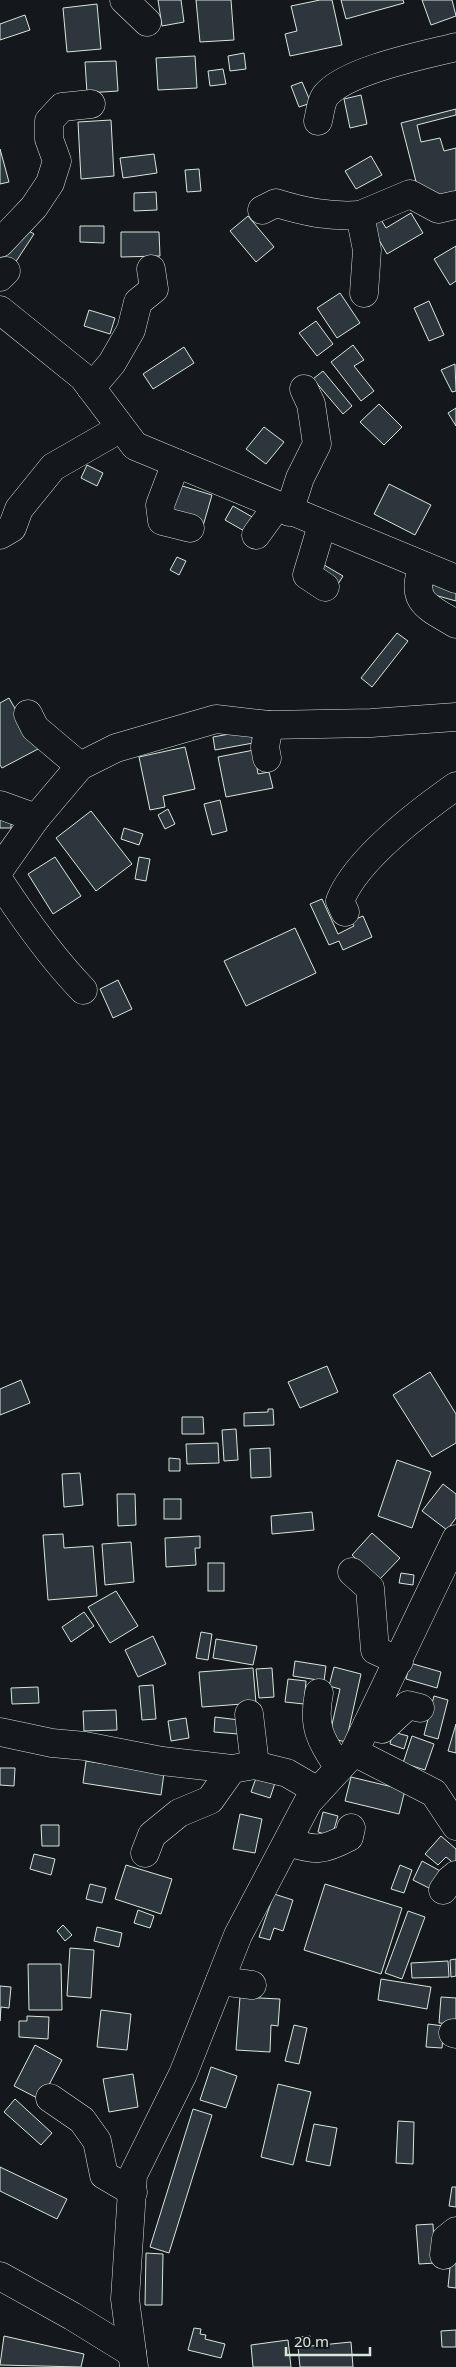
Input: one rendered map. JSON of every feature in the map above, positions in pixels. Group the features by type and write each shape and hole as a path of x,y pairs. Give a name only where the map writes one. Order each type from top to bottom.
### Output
{"street":[{"path":"124,0 147,22"},
{"path":"318,121 325,96 345,81 390,64 456,47"},
{"path":"0,243 34,207 50,183 57,161 49,139 50,121 62,107 92,104"},
{"path":"262,210 276,204 304,212 333,216 360,216 410,194 438,209 456,205"},
{"path":"360,216 367,250 364,293"},
{"path":"91,388 112,363 131,330 138,302 154,289 151,269"},
{"path":"0,310 83,377 135,446 322,525 382,538 423,566 456,579"},
{"path":"256,535 283,509 317,444 311,404 304,389"},
{"path":"0,535 12,528 19,509 53,467 121,428"},
{"path":"176,463 160,505 162,521 190,528"},
{"path":"322,525 307,575 325,587"},
{"path":"423,566 417,582 418,597 456,624"},
{"path":"28,714 35,728 80,766"},
{"path":"0,869 36,818 80,766 116,748 216,719 270,726 371,723 456,717"},
{"path":"267,758 265,747 270,726"},
{"path":"345,912 340,901 344,890 368,859 428,806 456,786"},
{"path":"0,805 36,818"},
{"path":"0,882 42,942 63,969 83,990"},
{"path":"133,2360 125,2299 134,2175 183,2074 238,1935 308,1802 347,1760 367,1725 456,1539"},
{"path":"352,1572 370,1588 375,1650 399,1661"},
{"path":"319,1693 315,1711 320,1740 347,1760 434,1793 454,1815"},
{"path":"367,1725 382,1729 408,1705 420,1708"},
{"path":"145,1853 152,1835 179,1813 210,1800 244,1767 249,1714"},
{"path":"0,1732 52,1743 85,1746 162,1761 244,1767 287,1773 318,1791"},
{"path":"288,1842 307,1849 322,1850 349,1837 351,1828"},
{"path":"220,1981 252,1985"},
{"path":"50,2098 82,2120 97,2141 104,2175 133,2192"},
{"path":"444,2256 446,2239 456,2231"},
{"path":"0,2276 72,2316 133,2360"}],"building":[{"path":"158,0 181,0 184,22 162,26"},
{"path":"196,0 231,0 234,40 200,42"},
{"path":"320,0 332,0 342,45 290,56 285,34 297,31 291,6"},
{"path":"341,0 403,0 404,3 346,19"},
{"path":"422,0 452,0 456,16 431,25"},
{"path":"97,4 101,49 67,52 63,8"},
{"path":"25,15 30,30 0,40 0,24"},
{"path":"244,53 246,69 230,71 228,56"},
{"path":"195,56 197,88 158,90 156,58"},
{"path":"116,61 118,91 87,93 85,62"},
{"path":"223,69 226,84 210,86 208,71"},
{"path":"302,82 311,103 299,107 291,86"},
{"path":"361,95 367,124 350,128 344,99"},
{"path":"456,109 456,115 417,125 421,142 440,138 444,151 456,148 456,196 422,205 401,123"},
{"path":"111,120 114,176 81,179 78,122"},
{"path":"0,149 9,182 0,184"},
{"path":"154,154 157,173 123,178 120,158"},
{"path":"371,156 382,175 356,189 345,171"},
{"path":"199,169 201,191 187,192 185,170"},
{"path":"156,192 157,210 134,211 134,193"},
{"path":"411,213 423,233 387,254 370,224 380,218 386,228"},
{"path":"248,216 274,247 256,262 230,231"},
{"path":"80,226 104,226 104,243 80,242"},
{"path":"22,227 34,234 15,263 3,256"},
{"path":"121,232 159,232 160,256 121,257"},
{"path":"456,246 456,281 450,285 434,259"},
{"path":"340,293 360,323 337,338 317,308"},
{"path":"429,301 444,335 429,341 414,308"},
{"path":"89,310 115,318 110,334 84,326"},
{"path":"316,321 333,344 317,356 299,333"},
{"path":"353,345 364,360 354,366 374,391 361,401 331,362"},
{"path":"184,347 194,363 153,389 143,374"},
{"path":"455,364 456,391 452,392 441,370"},
{"path":"323,371 352,406 343,414 313,379"},
{"path":"379,404 402,427 384,445 360,422"},
{"path":"456,408 456,426 448,413"},
{"path":"264,427 284,442 266,464 246,449"},
{"path":"87,465 103,473 97,486 81,478"},
{"path":"389,484 431,505 415,535 374,514"},
{"path":"179,485 212,495 203,526 169,516"},
{"path":"233,506 254,518 246,532 225,520"},
{"path":"177,557 186,561 179,575 170,570"},
{"path":"319,562 343,576 335,589 311,575"},
{"path":"433,584 456,591 456,601 431,594"},
{"path":"397,633 408,641 372,687 361,678"},
{"path":"9,698 38,749 2,768 0,765 0,703"},
{"path":"251,730 253,743 215,750 213,737"},
{"path":"185,747 195,789 163,796 165,807 150,810 139,757"},
{"path":"254,750 258,774 269,772 273,788 226,797 218,757"},
{"path":"220,800 227,831 212,835 204,804"},
{"path":"168,809 175,824 165,829 158,815"},
{"path":"91,811 132,864 96,891 56,838"},
{"path":"0,815 11,816 11,828 0,828"},
{"path":"124,828 143,834 139,845 121,839"},
{"path":"55,857 81,896 53,914 28,874"},
{"path":"139,857 150,859 146,881 135,879"},
{"path":"322,899 338,934 354,926 351,921 363,916 372,937 343,950 339,941 329,945 310,904"},
{"path":"295,928 316,973 246,1006 224,961"},
{"path":"118,980 132,1009 113,1018 100,989"},
{"path":"327,1366 338,1392 300,1408 288,1382"},
{"path":"430,1372 456,1414 456,1443 432,1457 393,1395"},
{"path":"21,1380 30,1403 0,1415 0,1389"},
{"path":"268,1409 273,1409 274,1425 244,1426 244,1413 268,1412"},
{"path":"182,1417 203,1417 204,1434 182,1434"},
{"path":"236,1429 238,1460 224,1461 222,1430"},
{"path":"218,1443 219,1463 187,1464 186,1444"},
{"path":"270,1448 271,1477 251,1478 250,1449"},
{"path":"169,1458 180,1459 180,1471 169,1471"},
{"path":"397,1460 431,1472 412,1528 378,1516"},
{"path":"80,1473 83,1505 64,1507 62,1474"},
{"path":"443,1484 456,1494 456,1518 447,1530 422,1511"},
{"path":"117,1494 135,1494 136,1525 118,1526"},
{"path":"164,1499 181,1499 181,1519 164,1519"},
{"path":"312,1512 314,1530 272,1534 271,1516"},
{"path":"372,1533 400,1558 379,1580 352,1555"},
{"path":"63,1534 64,1548 93,1546 97,1596 48,1600 43,1535"},
{"path":"200,1536 200,1548 195,1548 196,1565 166,1567 165,1538"},
{"path":"131,1542 134,1582 105,1585 102,1544"},
{"path":"208,1563 224,1563 224,1591 208,1591"},
{"path":"401,1573 414,1575 413,1585 399,1583"},
{"path":"116,1591 138,1626 110,1643 88,1607"},
{"path":"84,1612 94,1626 71,1642 62,1627"},
{"path":"201,1632 212,1634 208,1660 196,1658"},
{"path":"153,1636 166,1664 138,1677 125,1650"},
{"path":"216,1639 257,1646 253,1665 213,1658"},
{"path":"295,1661 326,1666 324,1681 293,1676"},
{"path":"410,1663 441,1672 437,1688 406,1679"},
{"path":"334,1667 361,1674 346,1742 329,1738 340,1689 329,1686"},
{"path":"253,1668 256,1703 202,1707 199,1672"},
{"path":"272,1668 274,1697 259,1698 256,1669"},
{"path":"288,1679 306,1681 304,1704 285,1702"},
{"path":"153,1685 156,1719 142,1720 139,1686"},
{"path":"38,1687 39,1703 12,1704 11,1688"},
{"path":"434,1696 448,1700 438,1739 424,1735"},
{"path":"116,1710 117,1730 84,1731 83,1711"},
{"path":"215,1717 239,1720 238,1734 214,1732"},
{"path":"186,1718 189,1738 171,1741 168,1721"},
{"path":"456,1724 456,1753 448,1751"},
{"path":"393,1732 408,1736 404,1749 390,1744"},
{"path":"412,1736 434,1744 425,1770 403,1763"},
{"path":"86,1761 164,1773 161,1795 83,1783"},
{"path":"0,1768 15,1768 14,1786 0,1785"},
{"path":"351,1777 405,1790 399,1814 345,1801"},
{"path":"256,1778 275,1783 270,1798 251,1792"},
{"path":"323,1812 338,1816 332,1836 318,1832"},
{"path":"240,1814 262,1819 255,1853 233,1849"},
{"path":"41,1825 59,1825 59,1846 42,1846"},
{"path":"441,1836 456,1849 456,1865 446,1857 438,1865 425,1854"},
{"path":"34,1854 55,1859 51,1875 30,1869"},
{"path":"422,1861 444,1873 435,1891 413,1880"},
{"path":"126,1865 172,1879 161,1914 115,1899"},
{"path":"400,1865 412,1870 404,1893 391,1889"},
{"path":"90,1884 106,1888 102,1903 86,1899"},
{"path":"325,1884 402,1908 381,1974 304,1950"},
{"path":"274,1894 293,1900 283,1931 274,1928 270,1940 259,1937"},
{"path":"138,1910 154,1916 150,1928 134,1923"},
{"path":"408,1911 425,1917 402,1979 385,1973"},
{"path":"63,1925 72,1935 65,1941 57,1931"},
{"path":"97,1927 122,1933 119,1947 94,1941"},
{"path":"70,1948 94,1950 91,1998 67,1996"},
{"path":"456,1959 456,1976 451,1977 450,1960"},
{"path":"448,1961 449,1977 412,1978 411,1963"},
{"path":"28,1964 61,1964 62,2010 29,2010"},
{"path":"381,1979 431,1987 427,2009 378,2000"},
{"path":"0,1986 11,1987 9,2008 1,2007 0,2021"},
{"path":"240,1997 280,1999 278,2026 271,2025 270,2052 236,2050"},
{"path":"441,1997 456,1998 456,2024 439,2023"},
{"path":"101,2010 131,2014 127,2050 97,2047"},
{"path":"27,2016 49,2017 48,2039 19,2037 19,2021 27,2021"},
{"path":"428,2024 444,2026 442,2048 426,2047"},
{"path":"294,2025 307,2028 299,2064 285,2061"},
{"path":"35,2045 62,2060 41,2100 14,2086"},
{"path":"211,2067 237,2076 226,2108 200,2100"},
{"path":"133,2074 138,2107 109,2112 103,2079"},
{"path":"278,2084 311,2092 293,2165 261,2157"},
{"path":"15,2099 52,2133 41,2145 4,2112"},
{"path":"193,2109 212,2115 169,2253 150,2247"},
{"path":"398,2121 414,2122 413,2164 396,2163"},
{"path":"314,2124 337,2128 330,2166 306,2161"},
{"path":"0,2167 67,2199 57,2219 0,2191"},
{"path":"452,2187 456,2187 456,2207 449,2206"},
{"path":"433,2224 435,2263 419,2264 416,2225"},
{"path":"452,2248 456,2249 456,2288 448,2287"},
{"path":"146,2253 163,2254 162,2305 145,2305"},
{"path":"194,2328 201,2329 200,2334 206,2335 205,2339 225,2344 221,2358 188,2350"},
{"path":"456,2330 456,2347 442,2347 441,2331"},
{"path":"4,2336 84,2354 81,2367 0,2365"},
{"path":"310,2336 311,2346 351,2342 353,2367 300,2367 297,2337"},
{"path":"288,2340 291,2367 253,2367 251,2345"}]}
